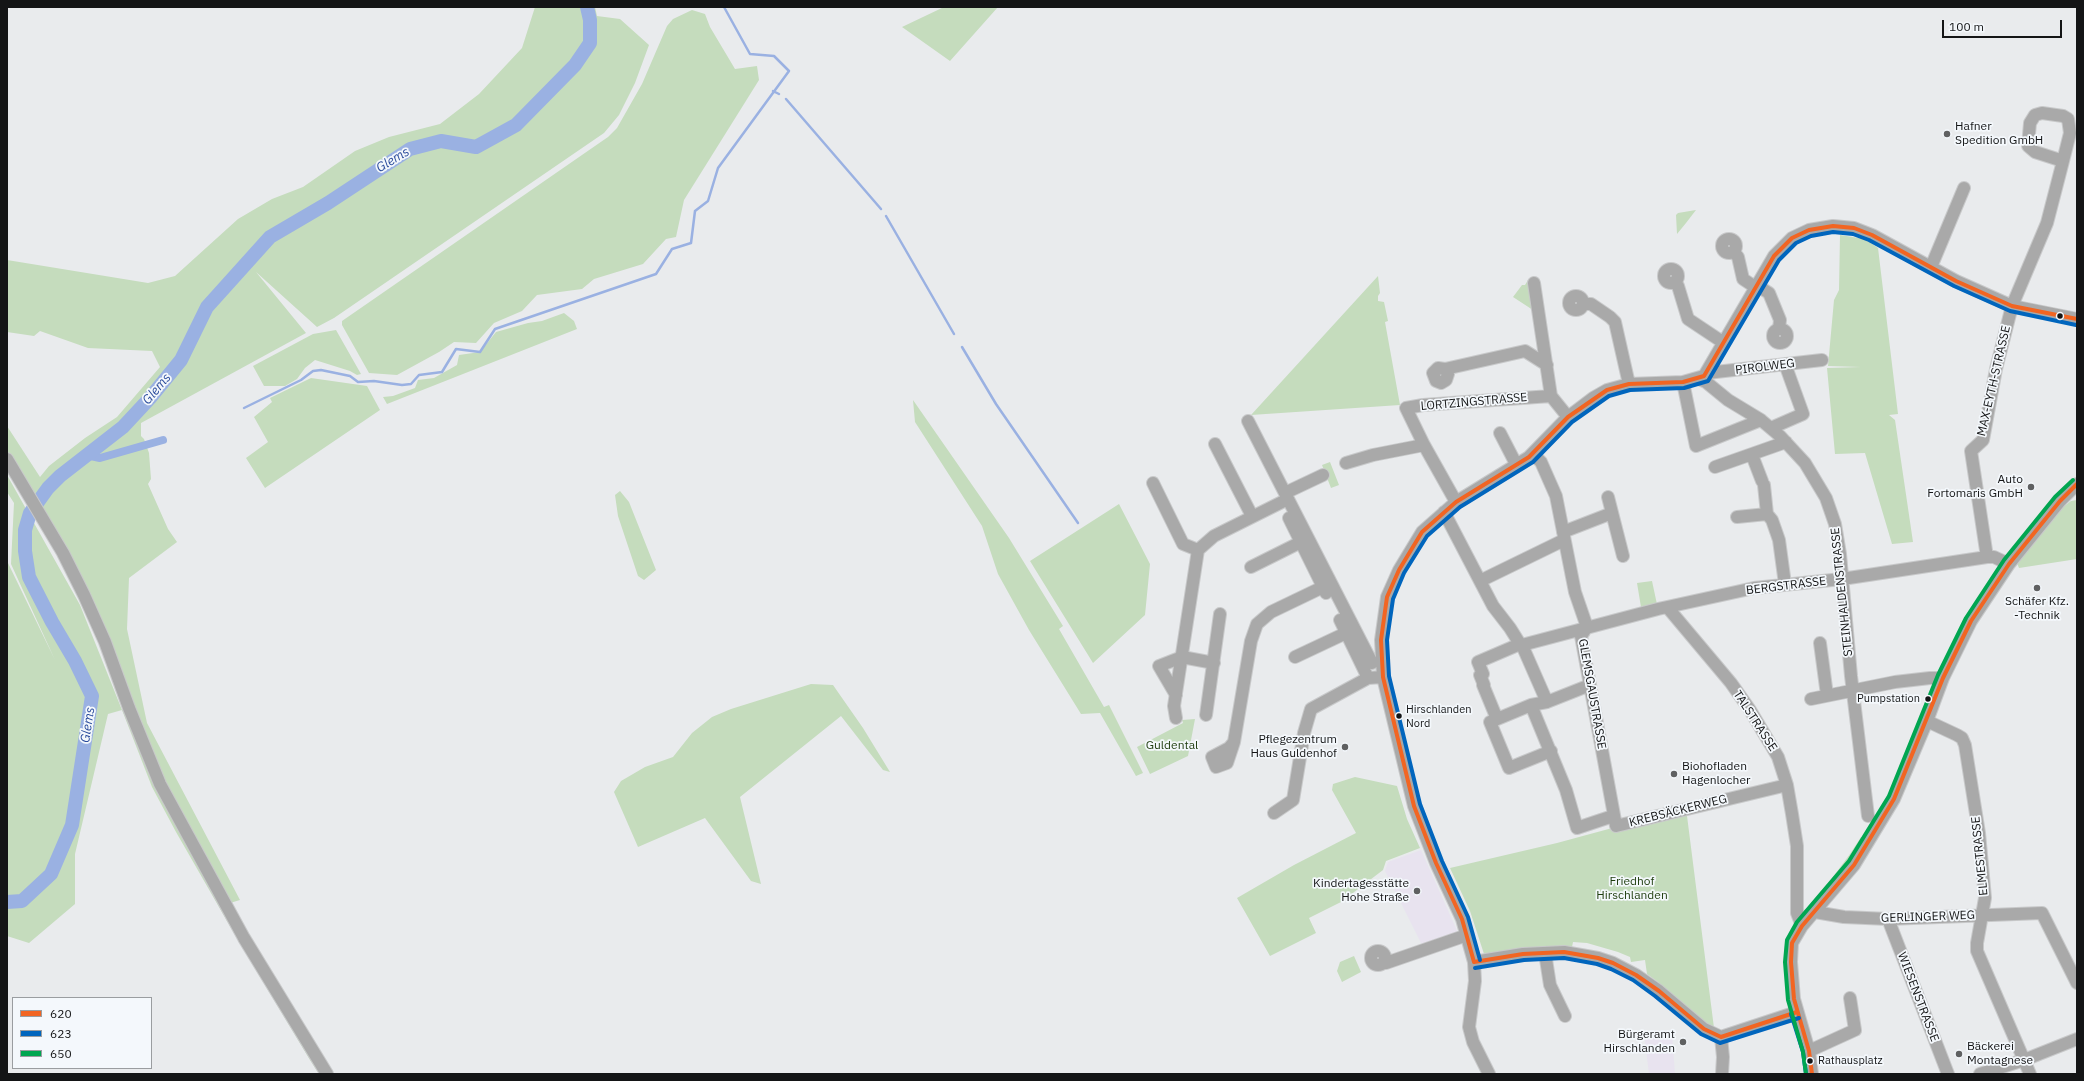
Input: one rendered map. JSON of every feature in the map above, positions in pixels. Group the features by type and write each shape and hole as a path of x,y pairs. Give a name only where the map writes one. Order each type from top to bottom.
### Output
{"street":[{"name":"MAX-EYTH-STRASSE","path":"1987,557 1971,451 1983,440 1996,369 2012,306 2047,223 2063,161"},
{"path":"1931,267 1964,188"},
{"path":"1703,376 1724,343 1774,256 1785,242 1804,232 1824,226 1854,228 1872,235 1956,281 2012,306 2077,319"},
{"path":"1734,252 1738,257 1743,279 1769,293 1780,320 1779,330"},
{"path":"1674,282 1678,286 1688,319 1724,343"},
{"path":"1534,283 1551,396 1568,417"},
{"path":"1583,304 1590,304 1615,322 1629,384"},
{"path":"1445,369 1525,351 1547,365"},
{"name":"PIROLWEG","path":"1489,1074 1473,1042 1469,1027 1475,981 1474,962 1467,935 1462,919 1436,863 1414,806 1383,677 1381,640 1383,620 1390,592 1414,544 1422,532 1456,502 1533,454 1568,417 1593,398 1607,390 1629,384 1683,382 1703,376 1822,360"},
{"path":"1771,428 1803,414 1785,364"},
{"name":"STEINHALDENSTRASSE","path":"1703,376 1706,382 1728,400 1761,420 1786,442 1805,463 1826,498 1835,524 1868,816"},
{"path":"1683,382 1696,446 1761,420"},
{"name":"LORTZINGSTRASSE","path":"1456,502 1424,445 1406,408 1424,405 1551,396"},
{"path":"1248,421 1284,498 1372,663"},
{"path":"1500,433 1516,464"},
{"path":"1715,467 1786,442"},
{"path":"1215,444 1252,516"},
{"path":"1346,464 1373,455 1424,445"},
{"name":"GLEMSGAUSTRASSE","path":"1533,454 1541,462 1550,480 1559,509 1575,592 1587,627 1581,636 1615,821"},
{"path":"1752,455 1763,483 1767,514 1777,530 1785,584"},
{"path":"7,459 73,573 95,617 160,784 244,938 327,1074"},
{"path":"1176,718 1174,710 1198,550 1214,536 1284,498 1323,474"},
{"path":"1153,483 1184,544 1198,550"},
{"path":"1812,1074 1809,1051 1797,1012 1791,955 1792,943 1802,926 1854,865 1883,818 1904,778 1943,678 1971,621 2009,564 2060,501 2071,496 2077,484"},
{"path":"1608,497 1623,556"},
{"path":"1284,498 1301,542 1368,678"},
{"path":"1444,512 1482,580 1493,606 1521,645 1547,702"},
{"path":"1482,580 1564,536 1612,513"},
{"path":"1737,517 1767,514"},
{"path":"1251,567 1301,542"},
{"name":"BERGSTRASSE","path":"1497,719 1482,685 1484,685 1480,675 1483,674 1478,662 1521,645 1587,627 1754,588 1842,579 1987,557 1994,557 2009,564"},
{"path":"1234,742 1251,641 1259,621 1271,612 1323,587"},
{"name":"TALSTRASSE","path":"1668,608 1731,683 1750,710 1778,757 1787,785 1797,846 1797,913 1802,926"},
{"path":"1206,715 1220,614"},
{"path":"1295,658 1346,633"},
{"path":"1820,643 1827,695"},
{"path":"1176,695 1159,666 1182,657 1214,663"},
{"path":"1274,813 1293,800 1304,733 1310,709 1368,678 1383,677"},
{"path":"1811,699 1853,690 1914,680 1943,678"},
{"path":"1531,705 1551,751 1509,768 1490,722 1531,705 1547,702 1590,685"},
{"name":"ELMESTRASSE","path":"1927,721 1962,738 1965,745 1979,833 1985,898 1977,943 1979,958 2030,1074"},
{"name":"KREBSÄCKERWEG","path":"1551,751 1566,790 1577,828 1787,785"},
{"name":"GERLINGER WEG","path":"1815,912 1844,917 1888,919 2042,913 2077,983"},
{"name":"WIESENSTRASSE","path":"1888,919 1948,1074"},
{"path":"1386,963 1467,935"},
{"path":"1474,962 1523,954 1564,952 1584,955 1613,963 1659,991 1704,1029 1721,1036 1797,1012"},
{"path":"1545,953 1550,985 1565,1016"},
{"path":"1809,1051 1855,1030 1850,998"},
{"path":"1721,1036 1723,1045 1722,1074"},
{"path":"1980,1074 2024,1060 2077,1039"}],"shaded area":[{"name":"Kindertagesstätte Hohe Straße","path":"1421,850 1458,933 1423,947 1385,871 1388,862"},
{"path":"1672,1032 1675,1074 1649,1074 1644,1034"}],"green space":[{"path":"535,7 595,7 597,16 620,19 649,45 635,83 619,115 604,133 334,318 317,327 256,272 306,333 141,423 141,436 144,439 149,453 151,479 148,484 168,529 177,542 129,578 127,629 147,723 240,900 230,903 165,784 95,617 7,459 7,426 40,477 49,466 85,438 117,417 160,367 152,351 88,348 40,331 34,336 7,332 7,260 148,283 175,276 238,219 272,199 303,187 355,151 389,137 440,124 479,94 522,48"},
{"path":"944,7 998,7 950,61 902,27"},
{"path":"692,10 705,14 710,27 735,69 757,66 759,80 684,200 676,237 666,239 643,264 594,279 582,289 537,295 522,311 494,323 476,343 454,342 397,375 369,373 342,325 342,321 608,137 617,128 642,84 667,26 673,19"},
{"path":"1696,210 1677,234 1676,215 1678,213"},
{"path":"1840,235 1865,239 1878,248 1898,414 1889,415 1895,420 1913,542 1892,544 1865,453 1835,454 1827,368 1861,367 1828,366 1834,300 1839,290"},
{"path":"1378,276 1380,293 1378,296 1378,301 1384,302 1388,321 1385,322 1400,405 1251,415"},
{"path":"1531,279 1536,312 1513,297 1522,285 1525,285 1528,280"},
{"path":"564,313 574,321 577,329 387,404 383,397 393,396 415,388 418,380 434,378 457,365 459,355 480,352 496,332 528,323 542,321"},
{"path":"336,330 361,374 357,375 350,371 315,360 305,368 297,379 285,386 264,386 253,366 313,334"},
{"path":"311,378 367,386 380,410 265,488 246,458 268,442 254,417 272,402 270,398"},
{"path":"913,400 1009,538 1063,626 1059,629 1104,707 1109,705 1143,773 1136,776 1100,713 1081,714 1029,630 998,574 982,526 915,422"},
{"path":"1330,462 1339,485 1331,488 1322,465"},
{"path":"7,475 80,605 122,710 108,714 75,854 75,904 29,943 7,936 8,563 55,660 11,564 14,503 7,492"},
{"path":"620,491 629,502 656,570 644,580 638,576 618,516 615,495"},
{"path":"2077,500 2077,559 2019,568 2017,563 2059,510 2071,501"},
{"path":"1119,504 1150,564 1145,615 1093,663 1030,561"},
{"path":"1652,581 1658,609 1642,613 1637,583"},
{"path":"811,684 833,685 863,728 890,772 883,770 841,716 740,797 761,884 751,881 705,818 638,847 614,792 621,781 645,767 673,757 692,733 712,717 731,709"},
{"path":"129,708 147,753 327,1074 319,1074 310,1060 239,942 176,832 152,787 122,710"},
{"name":"Guldental","path":"1195,719 1188,756 1150,774 1137,747 1183,723 1182,720"},
{"path":"1355,777 1397,786 1407,819 1420,848 1386,861 1383,870 1341,902 1309,918 1316,933 1270,956 1237,898 1294,865 1356,833 1332,790 1333,784"},
{"name":"Friedhof Hirschlanden","path":"1686,808 1714,1028 1704,1023 1647,974 1645,960 1631,962 1630,957 1618,952 1587,943 1573,942 1572,947 1544,947 1484,954 1470,911 1450,868 1557,843"},
{"path":"1877,821 1853,858 1806,918 1801,915 1803,910 1809,909 1861,837 1863,837"},
{"path":"1354,956 1361,972 1342,982 1337,971 1340,962"}],"waterway":[{"name":"Glems","path":"7,902 22,901 51,874 72,825 92,696 75,661 52,622 29,577 25,551 25,530 30,513 48,488 60,476 123,427 150,398 181,360 207,307 270,237 328,203 410,149 441,141 476,147 516,125 575,65 590,43 590,20 587,7"},
{"path":"244,408 301,380 313,371 321,370 350,376 358,382 374,381 402,385 411,384 419,375 442,372 456,349 480,352 495,329 656,274 672,249 691,243 695,211 708,201 718,168 789,71 774,56 750,54 724,7"},
{"path":"773,91 779,94"},
{"path":"786,99 881,209"},
{"path":"886,216 954,334"},
{"path":"962,347 996,404 1078,523"},
{"path":"86,455 100,458 163,440"}],"transit line":[{"name":"620","path":"1474,962 1462,919 1436,863 1414,806 1383,677 1381,640 1387,597 1399,570 1422,532 1456,502 1529,457 1568,417 1607,390 1629,384 1683,382 1704,376 1774,256 1792,238 1809,230 1833,226 1854,228 1872,235 1956,281 2012,306 2077,319"},
{"name":"623","path":"1480,960 1468,917 1442,861 1420,804 1389,676 1387,640 1393,599 1404,573 1427,536 1460,507 1533,462 1572,422 1609,396 1630,390 1684,388 1708,381 1779,260 1796,243 1811,236 1833,232 1853,234 1869,240 1954,286 2010,311 2076,325"},
{"name":"650","path":"1806,1074 1803,1052 1788,1000 1785,962 1787,940 1797,922 1849,861 1889,796 1938,675 1966,618 2004,560 2055,497 2073,480"},
{"name":"620","path":"1812,1074 1809,1051 1794,999 1791,962 1792,943 1802,926 1854,865 1894,799 1943,678 1971,621 2009,564 2060,501 2077,484"},
{"name":"620","path":"1474,962 1523,954 1564,952 1598,958 1613,963 1636,975 1659,991 1704,1029 1721,1037 1797,1012"},
{"name":"623","path":"1475,968 1524,960 1564,958 1597,964 1633,980 1701,1034 1720,1043 1799,1018"},
{"name":"623","path":"1791,1014 1803,1052 1806,1074"}],"place":[{"name":"Hafner Spedition GmbH","path":"1947,134"},
{"name":"Auto Fortomaris GmbH","path":"2031,487"},
{"name":"Schäfer Kfz. -Technik","path":"2037,588"},
{"name":"Pumpstation","path":"1928,699"},
{"name":"Hirschlanden Nord","path":"1399,716"},
{"name":"Pflegezentrum Haus Guldenhof","path":"1345,747"},
{"name":"Biohofladen Hagenlocher","path":"1674,774"},
{"name":"Kindertagesstätte Hohe Straße","path":"1417,891"},
{"name":"Bürgeramt Hirschlanden","path":"1683,1042"},
{"name":"Bäckerei Montagnese","path":"1959,1054"},
{"name":"Rathausplatz","path":"1810,1061"}]}
